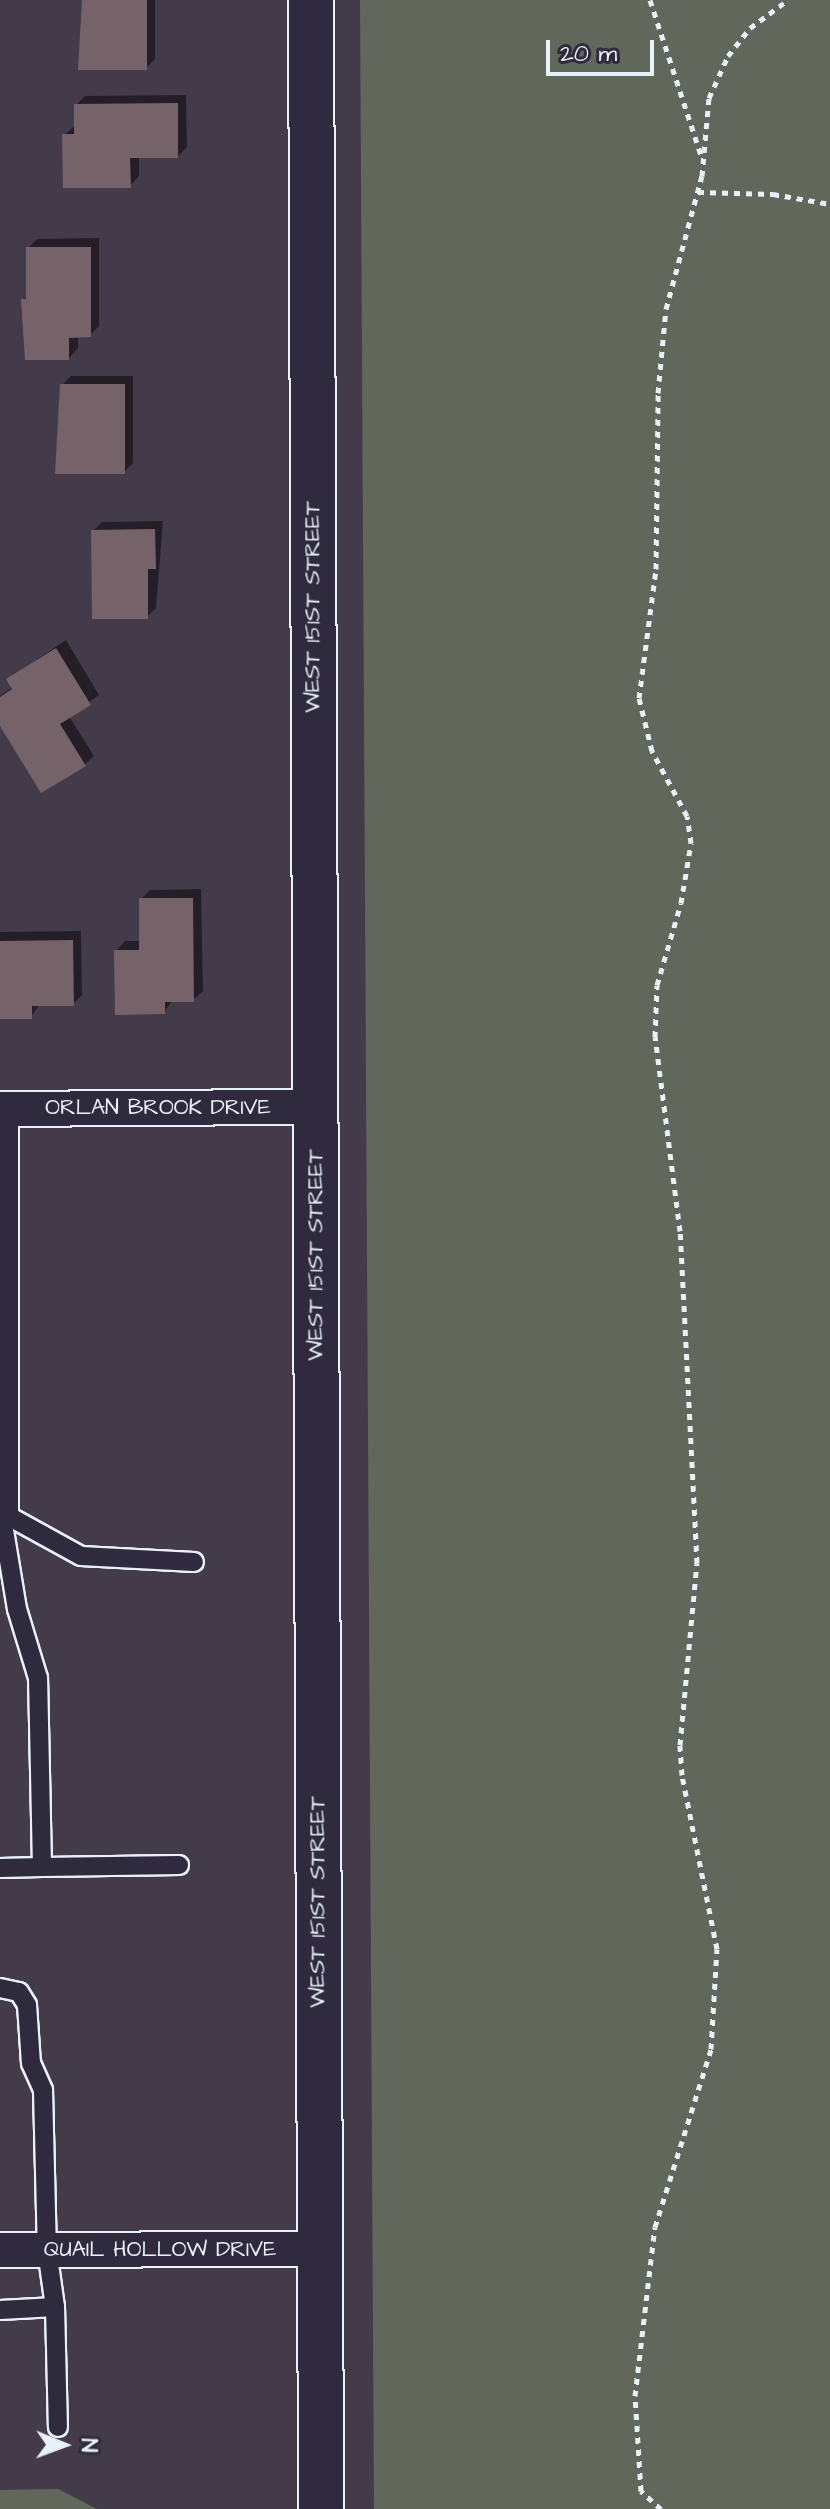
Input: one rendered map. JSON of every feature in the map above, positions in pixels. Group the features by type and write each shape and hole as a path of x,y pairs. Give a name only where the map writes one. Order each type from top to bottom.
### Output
{"street":[{"name":"WEST 151ST STREET","path":"311,0 321,2509"},
{"name":"ORLAN BROOK DRIVE","path":"1,1109 315,1107"},
{"path":"1,1109 1,1512"},
{"name":"QUAIL HOLLOW DRIVE","path":"0,2250 320,2249"}],"lane":[{"path":"1,1512 81,1556 194,1562"},
{"path":"1,1512 17,1609 38,1678 42,1867"},
{"path":"0,1868 179,1865"},
{"path":"0,1988 19,1992 27,2005 31,2063 43,2090 47,2250 55,2307 58,2427"},
{"path":"0,2310 55,2307"}],"path":[{"path":"650,0 703,159"},
{"path":"661,2509 641,2491 636,2471 636,2382 655,2227 711,2049 717,1949 682,1775 682,1713 693,1641 696,1516 680,1231 655,1037 657,985 681,903 691,843 687,816 652,751 639,698 656,569 658,408 666,309 698,192 709,98 728,56 767,11 788,0"},
{"path":"698,192 773,194 830,204"}],"green space":[{"path":"360,0 830,0 830,2509 374,2509"},
{"path":"58,2489 97,2509 0,2509 0,2490"}],"building":[{"path":"82,0 147,0 147,70 78,70"},
{"path":"178,103 178,158 130,158 131,188 63,188 62,134 74,134 74,104"},
{"path":"26,247 91,247 91,337 69,338 69,360 25,360 21,299 26,299"},
{"path":"60,384 125,384 125,474 55,474"},
{"path":"155,529 156,569 148,569 148,619 92,619 91,530"},
{"path":"56,648 91,705 60,724 86,766 41,793 0,726 0,697 12,689 6,679"},
{"path":"139,898 193,898 194,1002 165,1002 165,1014 115,1015 114,950 139,950"},
{"path":"73,940 74,1006 32,1006 32,1019 0,1019 0,941"}]}
